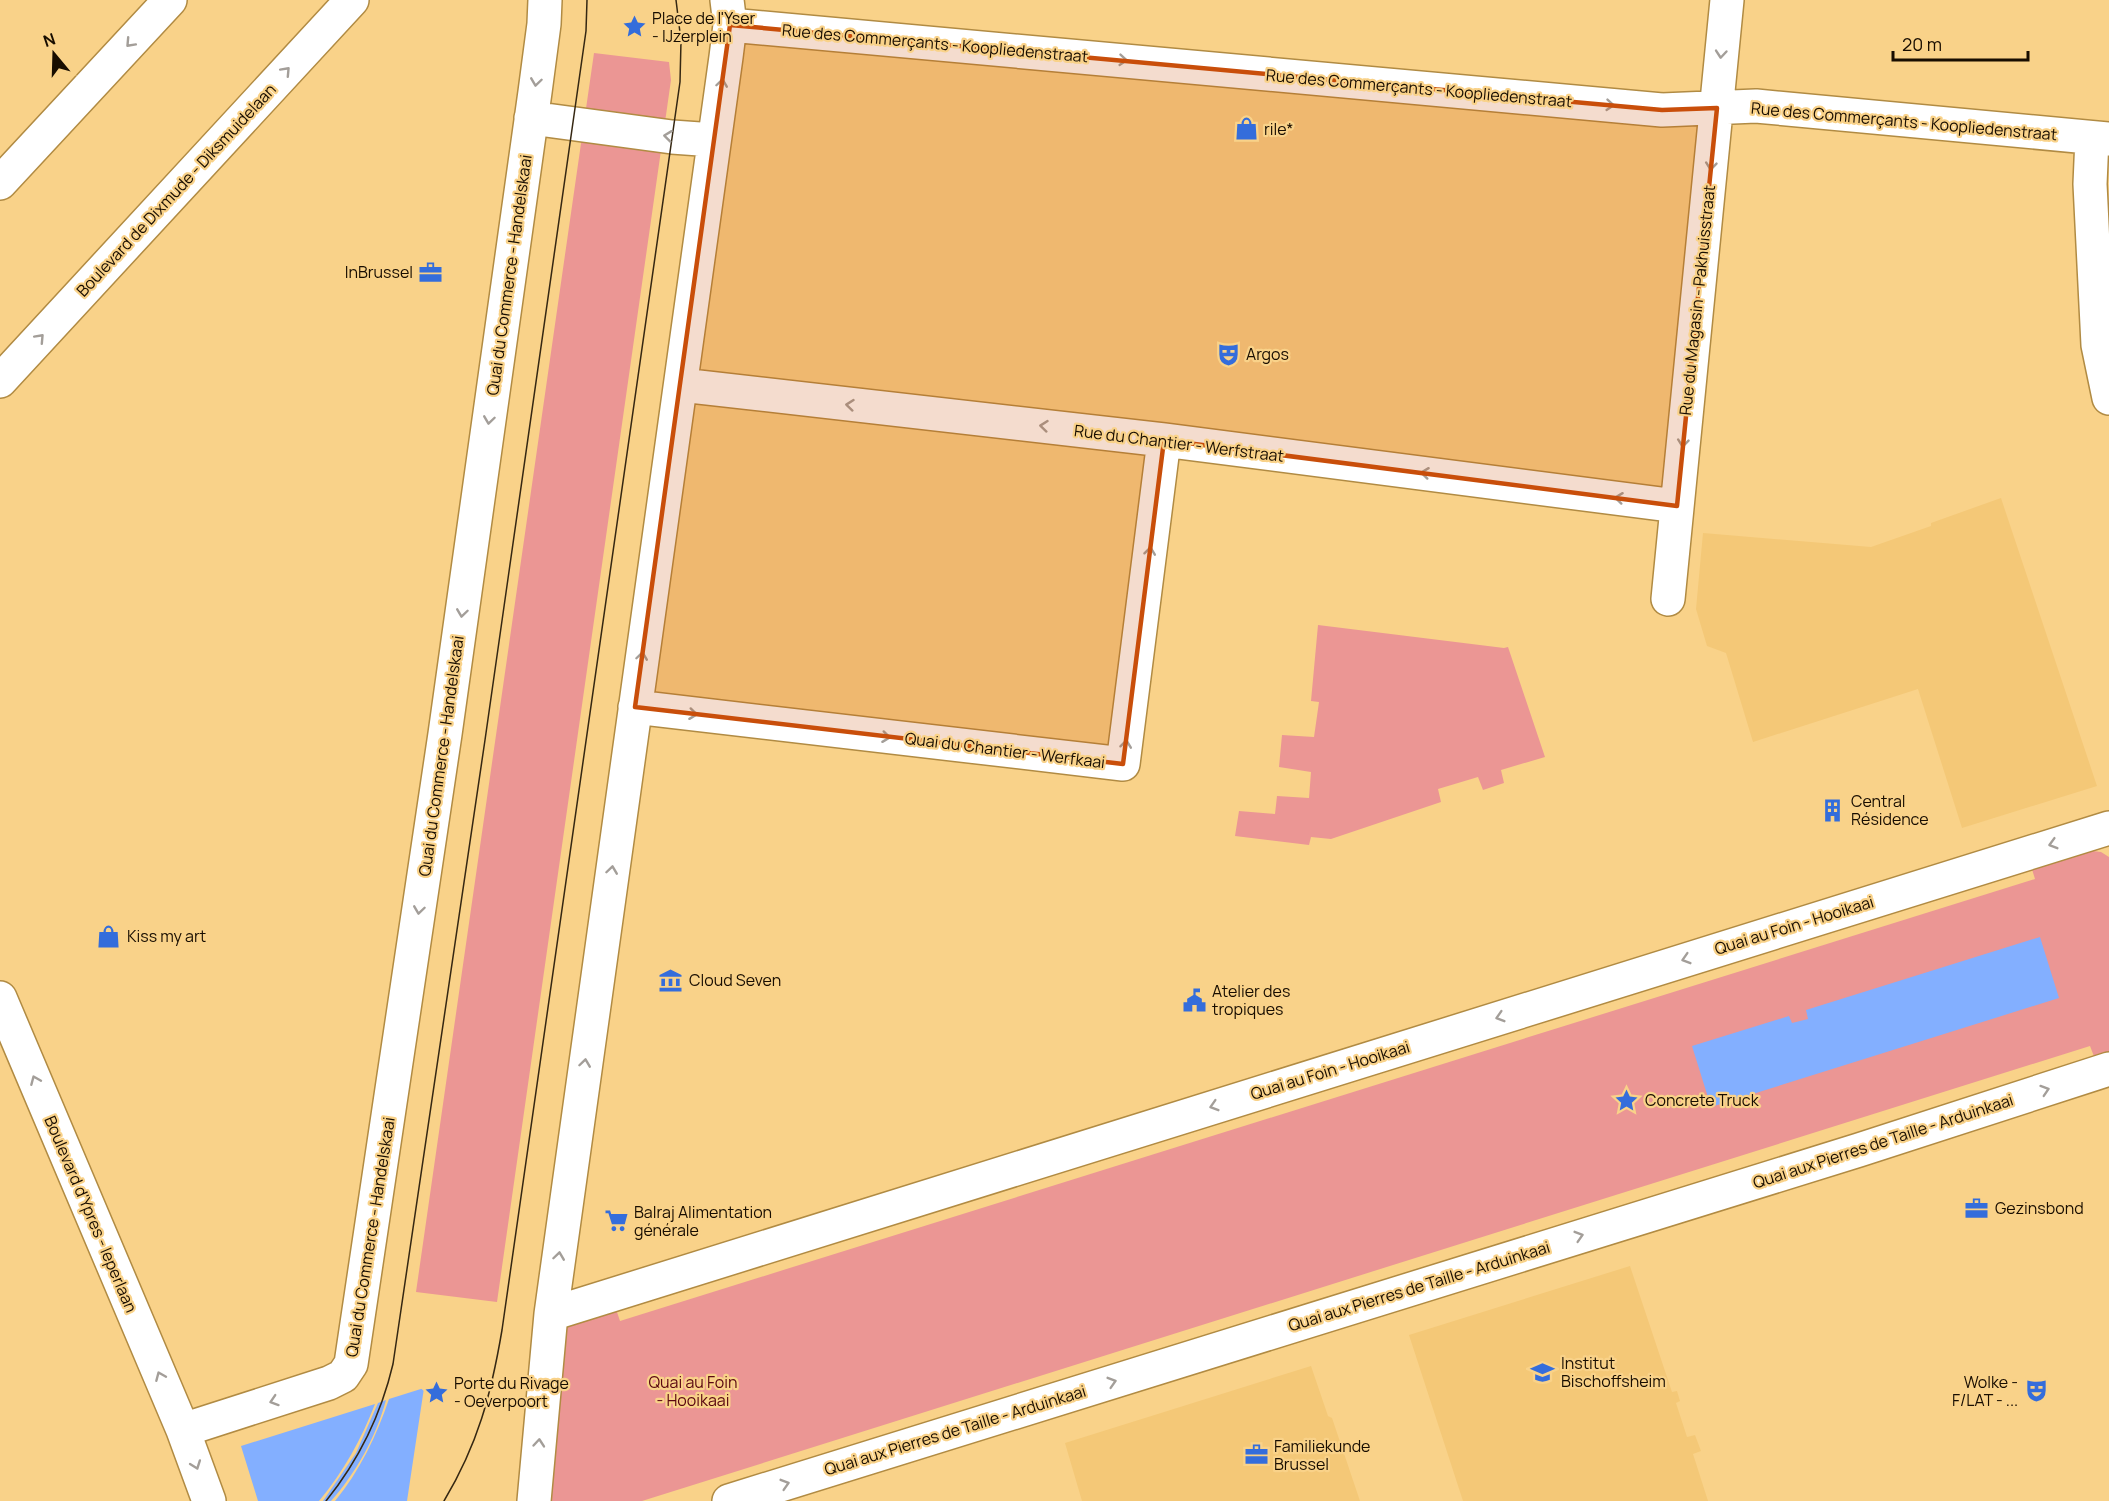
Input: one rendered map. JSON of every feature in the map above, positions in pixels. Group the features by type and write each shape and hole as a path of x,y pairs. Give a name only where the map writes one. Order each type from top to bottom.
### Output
{"street":[{"path":"0,183 170,0"},
{"name":"Boulevard de Dixmude - Diksmuidelaan","path":"0,381 352,0"},
{"name":"Quai du Commerce - Handelskaai","path":"183,1430 329,1383 348,1371 351,1364 445,734 544,24 545,0"},
{"name":"Rue du Magasin - Pakhuisstraat","path":"1668,599 1726,0"},
{"path":"534,1501 551,1314 681,385 729,12"},
{"name":"Rue des Commerçants - Koopliedenstraat","path":"729,12 1662,110 1756,106 2101,138"},
{"path":"531,118 672,137 714,140"},
{"path":"2101,138 2090,184 2098,345 2109,399"},
{"name":"Rue du Chantier - Werfstraat","path":"681,385 1164,440 1677,506"},
{"name":"Quai du Chantier - Werfkaai","path":"635,707 1123,764 1164,440"},
{"name":"Quai au Foin - Hooikaai","path":"551,1314 2109,828"},
{"name":"Boulevard d'Ypres - Ieperlaan","path":"0,998 183,1430"},
{"name":"Quai aux Pierres de Taille - Arduinkaai","path":"729,1501 1847,1153 2109,1069"},
{"path":"183,1430 209,1501"}],"highlighted area":[{"path":"730,25 1662,110 1717,108 1677,506 1164,440 1123,764 635,707"}],"shaded area":[{"path":"2001,498 2097,786 1962,828 1918,689 1753,742 1726,653 1707,646 1696,609 1703,533 1871,547"},
{"name":"Institut Bischoffsheim","path":"1630,1266 1672,1392 1677,1391 1680,1401 1676,1403 1687,1437 1695,1435 1701,1451 1693,1454 1708,1501 1463,1501 1409,1335"},
{"path":"1311,1366 1328,1416 1332,1418 1360,1501 1082,1501 1065,1443"}],"green space":[{"path":"594,53 669,62 671,80 497,1302 416,1292"},
{"path":"1318,625 1508,647 1545,757 1501,770 1504,783 1483,790 1478,777 1438,789 1441,802 1331,839 1311,837 1309,845 1235,836 1239,811 1275,814 1277,796 1309,798 1311,772 1279,767 1282,735 1314,737 1319,702 1311,701"},
{"name":"Quai au Foin - Hooikaai","path":"2093,851 2101,852 2109,857 2109,1054 2095,1059 2090,1046 642,1501 549,1501 563,1333 570,1323 616,1309 620,1321 2035,879 2031,866"}],"water":[{"path":"2040,937 2059,998 1711,1107 1692,1046 1789,1016 1792,1023 1808,1019 1806,1010"},
{"path":"424,1388 407,1501 335,1501 352,1478 366,1453 389,1399"},
{"path":"386,1400 371,1441 357,1466 331,1501 323,1501 356,1453 378,1403"},
{"path":"375,1404 351,1455 319,1501 258,1501 241,1446"}],"tram line":[{"path":"326,1501 359,1453 382,1401 393,1364 586,31 587,0"},
{"path":"444,1501 466,1459 482,1418 502,1330 680,82 681,41 676,0"}],"place":[{"name":"Place de l'Yser - IJzerplein","path":"634,27"},
{"name":"rile*","path":"1246,129"},
{"name":"InBrussel","path":"431,272"},
{"name":"Argos","path":"1228,354"},
{"name":"Central Résidence","path":"1833,810"},
{"name":"Kiss my art","path":"109,936"},
{"name":"Cloud Seven","path":"671,980"},
{"name":"Atelier des tropiques","path":"1194,1000"},
{"name":"Concrete Truck","path":"1627,1100"},
{"name":"Gezinsbond","path":"1977,1208"},
{"name":"Balraj Alimentation générale","path":"616,1221"},
{"name":"Institut Bischoffsheim","path":"1543,1372"},
{"name":"Wolke - F/LAT - ...","path":"2036,1391"},
{"name":"Porte du Rivage - Oeverpoort","path":"436,1392"},
{"name":"Familiekunde Brussel","path":"1256,1455"}]}
